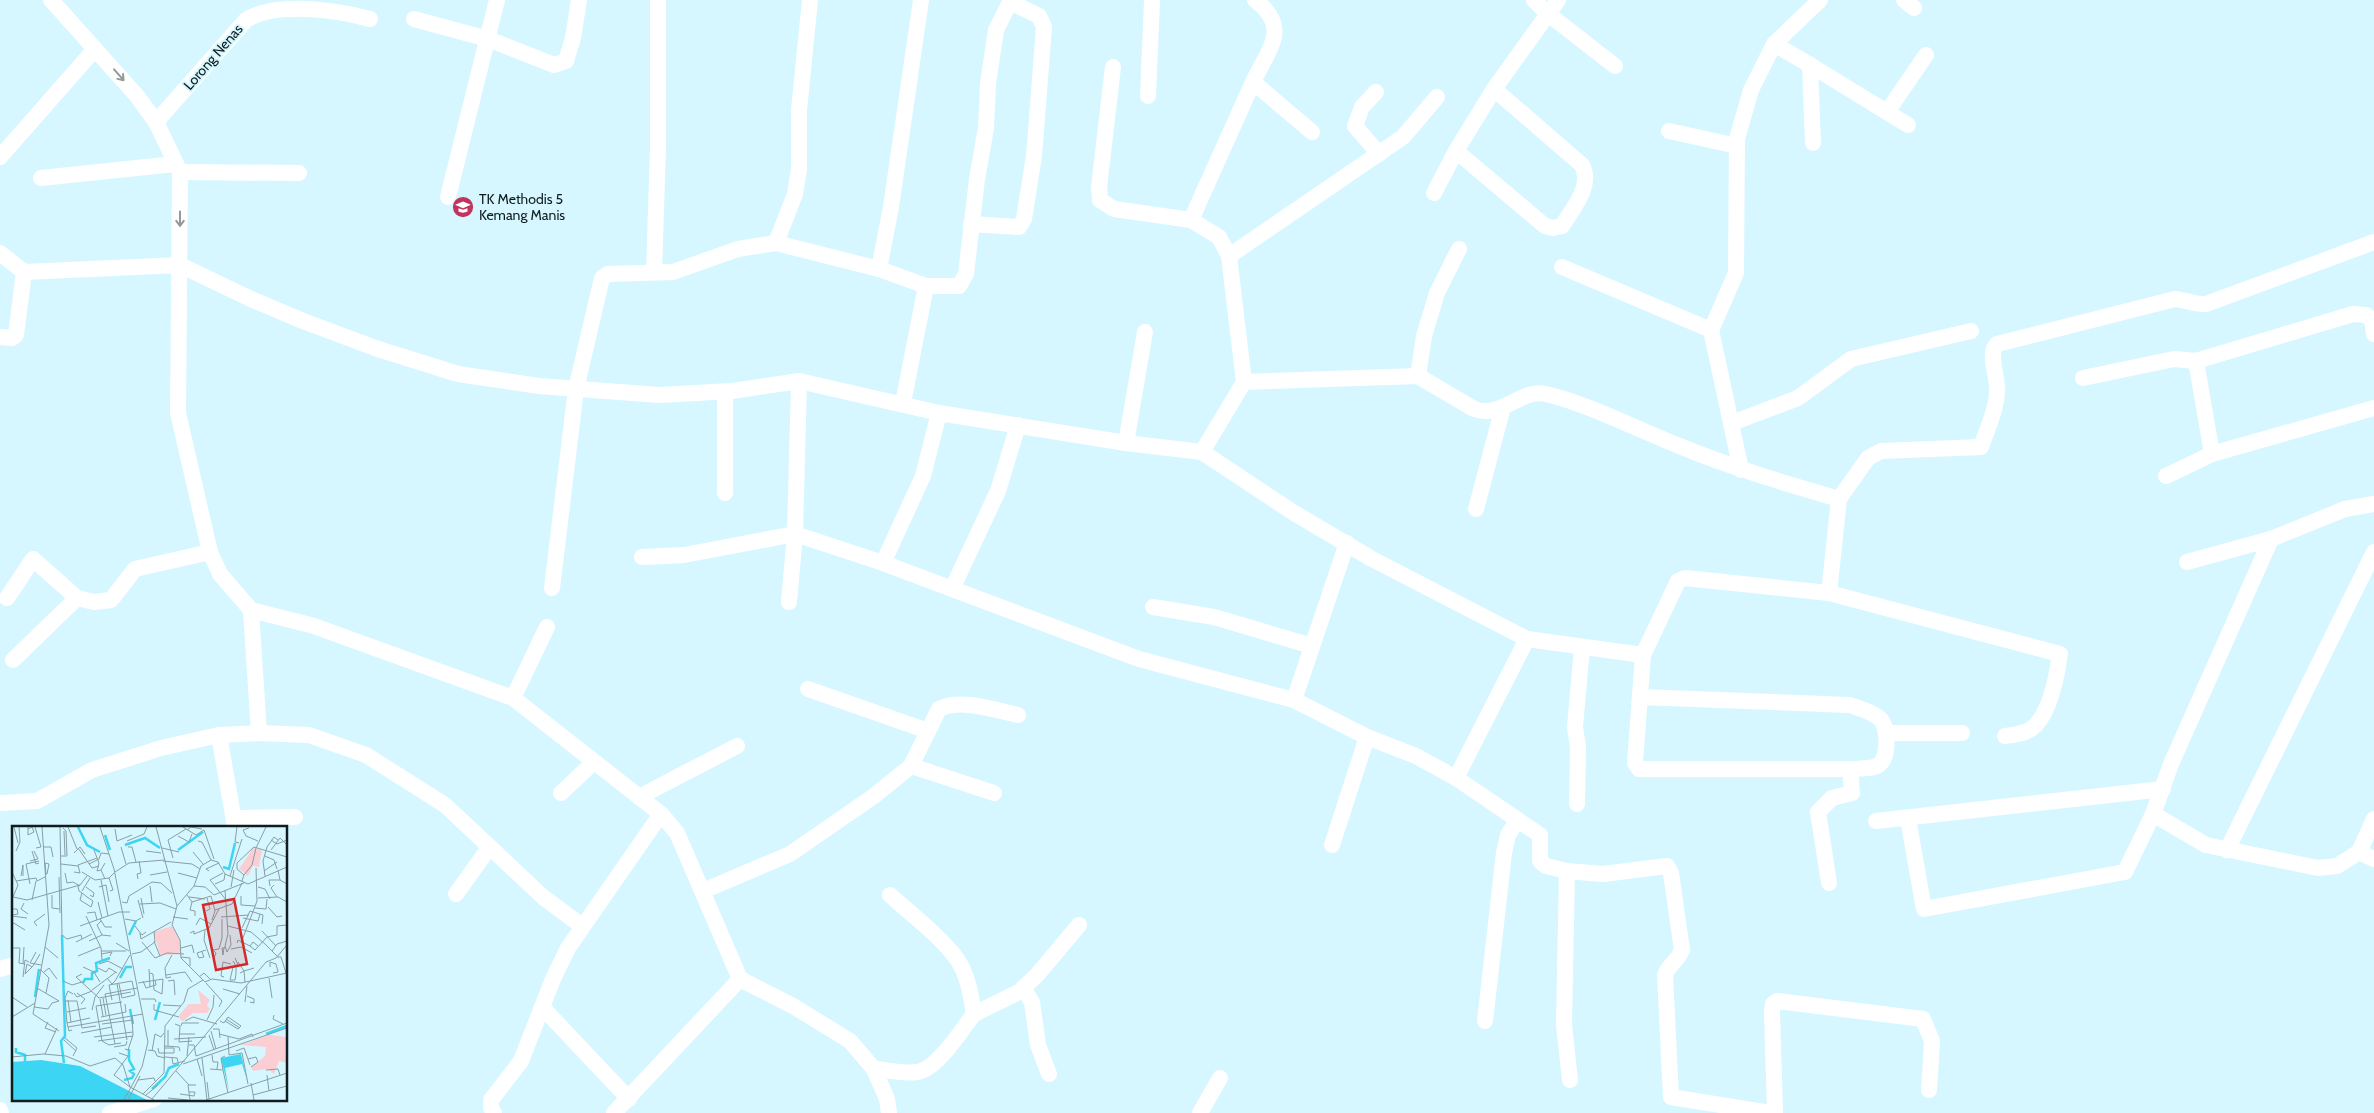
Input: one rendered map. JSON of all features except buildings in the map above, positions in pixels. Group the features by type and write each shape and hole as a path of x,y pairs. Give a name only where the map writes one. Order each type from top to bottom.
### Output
{"street":[{"path":"51,0 156,122 178,168 180,265 178,414 210,552 220,574 251,610 314,626 512,698 662,814 677,833 740,979 793,1006 850,1041 874,1069 888,1099 889,1113"},
{"path":"448,197 497,0"},
{"path":"414,19 488,38 554,65 566,61 573,38 579,0"},
{"path":"654,272 658,147 658,0"},
{"path":"776,243 795,194 799,169 799,110 810,0"},
{"path":"879,270 891,207 921,0"},
{"path":"1148,96 1152,0"},
{"path":"1191,220 1273,40 1276,25 1270,13 1254,0"},
{"path":"1534,0 1546,13 1615,66"},
{"path":"1434,193 1456,151 1494,89 1546,13 1558,0"},
{"path":"1741,470 1711,330 1736,272 1738,258 1737,146 1751,90 1774,44 1820,0"},
{"path":"552,588 576,389 602,278 608,274 673,272 738,250 776,243 879,270 926,286 959,286 963,283 966,274 971,224 986,128 988,84 996,30 1010,1 1039,16 1044,27 1034,156 1024,219 1019,227 971,224"},
{"name":"Lorong Nenas","path":"156,122 246,20 270,9 303,4 370,19"},
{"path":"1774,44 1908,124"},
{"path":"0,157 95,49"},
{"path":"1886,112 1926,55"},
{"path":"1810,65 1813,143"},
{"path":"1113,68 1099,187 1100,200 1114,209 1191,220 1219,236 1229,256 1244,382 1202,452"},
{"path":"1253,82 1312,132"},
{"path":"1456,151 1545,226 1562,226 1585,187 1587,174 1582,165 1494,89"},
{"path":"1376,92 1362,107 1355,126 1379,154"},
{"path":"1229,256 1403,137 1438,96"},
{"path":"1669,131 1737,146"},
{"path":"42,178 178,168 299,173"},
{"path":"1830,593 1839,499 1868,458 1881,450 1981,448 1997,390 1994,346 2176,299 2199,305 2206,304 2374,242"},
{"path":"1418,376 1424,336 1437,293 1459,249"},
{"path":"0,253 24,272 180,265 253,300 378,349 458,374 539,386 659,395 724,392 799,381 903,403 939,413 1126,443 1202,452 1291,511 1372,558 1527,639 1643,655"},
{"path":"1562,268 1711,330"},
{"path":"0,337 12,338 16,336 24,272"},
{"path":"903,403 926,286"},
{"path":"2082,378 2174,359 2196,360 2353,314 2366,314 2372,320 2374,334"},
{"path":"1732,423 1798,398 1851,359 1971,331"},
{"path":"1126,443 1145,332"},
{"path":"2196,360 2212,454"},
{"path":"1244,382 1418,376 1482,412 1494,411 1532,394 1544,393 1587,408 1741,470 1839,499"},
{"path":"789,602 795,534 799,381"},
{"path":"724,392 725,493"},
{"path":"1476,509 1503,407"},
{"path":"2166,476 2212,454 2374,408"},
{"path":"883,563 923,476 939,413"},
{"path":"952,589 998,491 1018,425"},
{"path":"2187,562 2271,539 2345,509 2374,504"},
{"path":"642,557 684,555 795,534 883,563 1140,659 1294,700 1367,737 1416,756 1456,778 1540,835 1540,861 1543,864 1567,871 1602,874 1667,866 1671,873 1682,950 1679,958 1667,968 1664,975 1671,1098 1770,1113"},
{"path":"1908,819 1924,909 2125,872 2153,814 2171,764 2271,539"},
{"path":"1294,700 1347,543"},
{"path":"7,598 33,559 78,598 94,602 111,600 135,569 210,552"},
{"path":"2227,850 2374,552"},
{"path":"1640,697 1841,703 1882,720 1886,734 1884,757 1880,764 1874,767 1850,769 1639,769 1635,763 1643,655 1680,579 1830,593 2060,654 2056,682 2042,717 2033,728 2022,734 2005,736"},
{"path":"13,660 78,598"},
{"path":"1153,607 1214,616 1312,646"},
{"path":"251,610 259,733"},
{"path":"512,698 547,627"},
{"path":"1456,778 1527,639"},
{"path":"1577,804 1578,747 1575,727 1582,648"},
{"path":"808,689 928,731"},
{"path":"703,891 790,854 874,796 911,766 939,709 948,705 979,707 1018,715"},
{"path":"0,803 37,801 92,770 161,748 219,735 259,733 309,735 366,755 445,805 543,897 582,926"},
{"path":"1886,734 1962,733"},
{"path":"219,735 235,822 294,817"},
{"path":"1332,844 1367,737"},
{"path":"639,797 737,746"},
{"path":"561,793 594,762"},
{"path":"911,766 994,793"},
{"path":"1829,883 1818,812 1832,798 1852,793 1850,769"},
{"path":"1876,821 1908,819 2163,789"},
{"path":"494,1113 491,1108 491,1100 521,1061 560,963 582,926 662,814"},
{"path":"2153,814 2206,845 2318,868 2338,866 2359,852 2374,819"},
{"path":"1485,1021 1504,853 1508,836 1518,821"},
{"path":"456,894 489,848"},
{"path":"2359,852 2374,859"},
{"path":"1567,871 1564,1025 1570,1080"},
{"path":"890,895 948,949 958,961 970,992 974,1014"},
{"path":"874,1069 920,1072 934,1064 974,1014 1023,988 1037,975 1079,925"},
{"path":"614,1113 740,979"},
{"path":"1023,988 1032,1002 1038,1045 1049,1074"},
{"path":"1775,1113 1772,1011 1773,1004 1777,1001 1923,1019 1932,1041 1929,1090"},
{"path":"543,1008 629,1099"},
{"path":"1200,1113 1220,1078"},
{"path":"110,1113 135,1110 152,1100"}],"place":[{"name":"TK Methodis 5 Kemang Manis","path":"463,207"}]}
